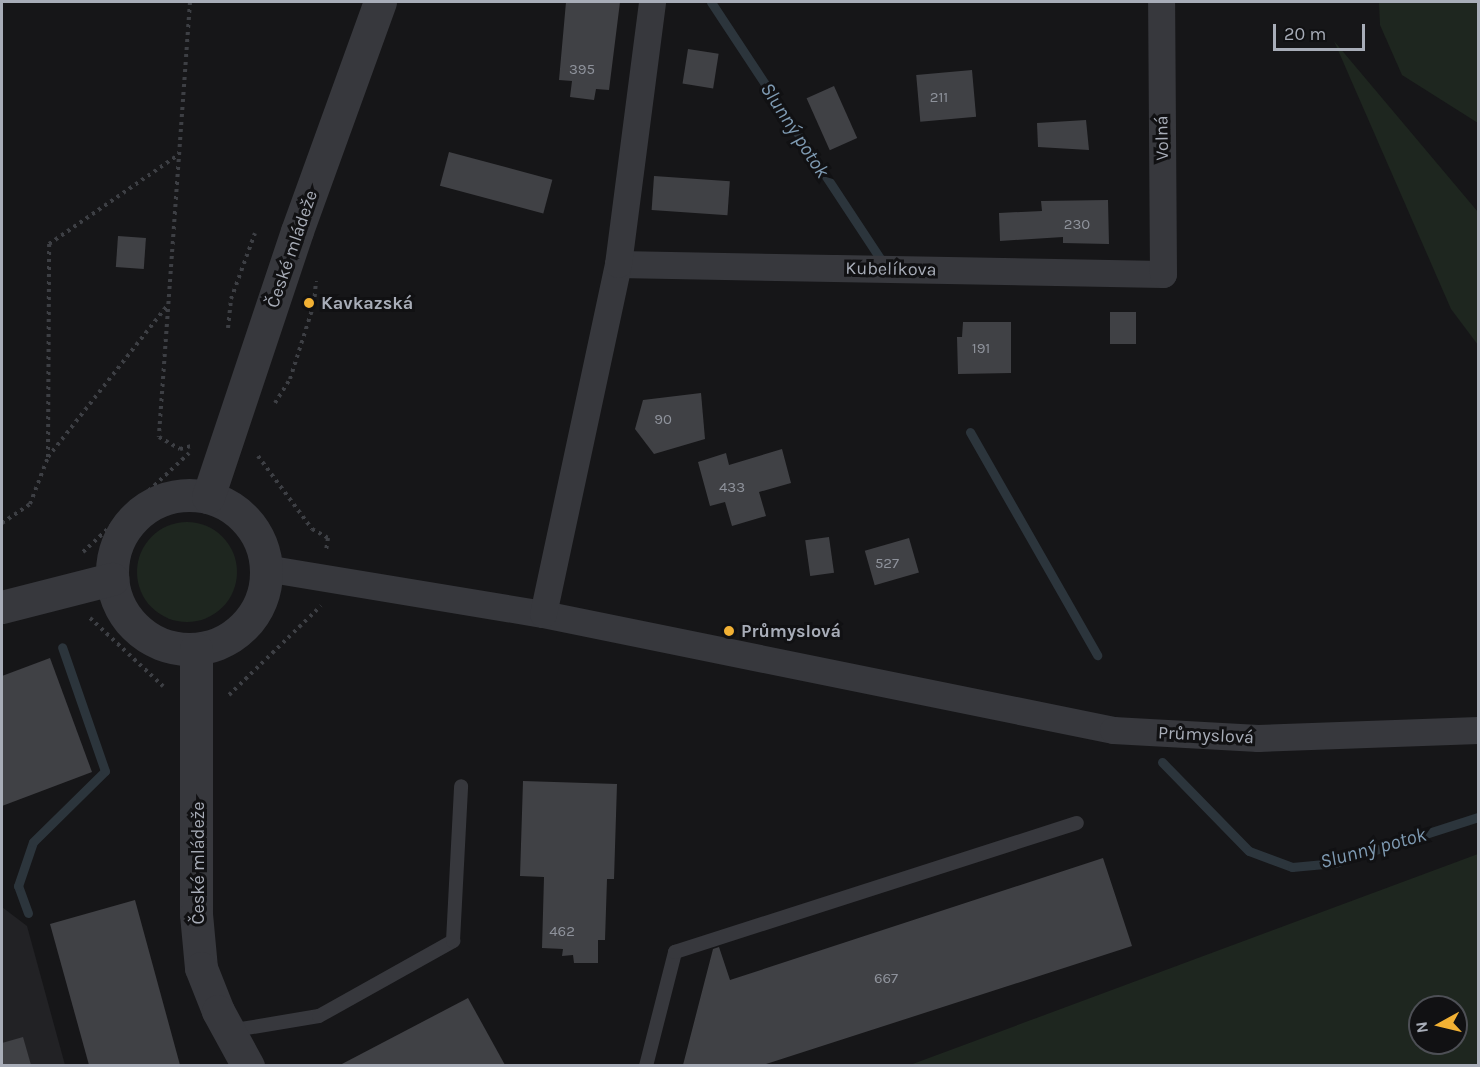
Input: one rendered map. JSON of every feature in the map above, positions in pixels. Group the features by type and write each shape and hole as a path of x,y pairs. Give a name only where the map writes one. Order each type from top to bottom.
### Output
{"street":[{"name":"České mládeže","path":"208,497 297,231 380,2"},
{"path":"543,614 618,264 652,2"},
{"name":"Volná","path":"1161,2 1164,274"},
{"name":"Kubelíkova","path":"618,264 1164,274"},
{"path":"208,497 244,519 261,545 266,568 260,602 242,628 219,643 196,649 166,646 146,636 98,583 119,539 145,509 168,498 208,497"},
{"name":"Průmyslová","path":"266,568 543,614 1113,730 1258,738 1479,730"},
{"path":"2,607 98,583"},
{"name":"České mládeže","path":"196,649 196,914 201,968 229,1032 248,1065"}],"lane":[{"path":"229,1032 319,1016 453,941 461,786"},
{"path":"646,1065 675,952 1077,823"}],"path":[{"path":"190,2 159,437 180,450 200,443 82,553 98,583 88,617 160,682 170,696 232,695 321,610 328,538 312,529 258,456 225,450"},
{"path":"48,457 49,244 179,154"},
{"path":"272,409 293,368 314,304 317,275"},
{"path":"2,523 30,504 48,457 167,305"},
{"path":"258,456 260,447"}],"shaded area":[{"path":"1379,2 1478,2 1478,123 1402,75 1380,25"},
{"path":"1334,41 1478,212 1478,345 1451,309"},
{"path":"187,522 206,526 223,536 233,553 237,572 233,591 223,608 206,618 187,622 168,618 151,608 141,591 137,572 141,553 151,536 168,526"},
{"path":"1478,854 1478,1065 910,1065"},
{"path":"2,907 27,926 65,1065 2,1065"}],"building":[{"path":"566,2 620,2 609,90 596,89 594,100 570,97 572,81 559,80"},
{"path":"688,49 719,54 713,88 683,84"},
{"path":"972,70 976,117 920,122 916,75"},
{"path":"834,86 857,138 830,150 807,98"},
{"path":"1086,120 1089,150 1038,147 1037,123"},
{"path":"449,152 552,180 543,214 440,186"},
{"path":"654,176 730,181 727,215 652,210"},
{"path":"1108,200 1109,244 1063,243 1063,237 1000,241 999,213 1042,211 1041,201"},
{"path":"118,236 146,238 144,269 116,267"},
{"path":"1110,312 1136,312 1136,344 1110,344"},
{"path":"963,322 1011,322 1011,373 958,374 957,337 962,337"},
{"path":"701,393 705,439 654,454 635,429 643,400"},
{"path":"782,449 791,483 759,492 766,516 732,526 725,502 710,506 698,462 726,453 729,465"},
{"path":"829,537 834,573 810,576 805,540"},
{"path":"909,538 919,573 875,585 865,551"},
{"path":"50,658 92,772 2,806 2,676"},
{"path":"523,781 617,784 614,879 607,879 605,940 598,940 598,963 574,963 573,955 562,956 563,949 542,948 544,877 520,876"},
{"path":"1103,858 1132,946 763,1065 683,1065 713,949 719,947 730,980"},
{"path":"135,900 180,1065 89,1065 50,924"},
{"path":"468,998 505,1065 340,1065"},
{"path":"23,1037 31,1065 2,1065 2,1043"}],"waterway":[{"name":"Slunný potok","path":"711,2 880,258"},
{"name":"Slunný potok","path":"970,432 1097,655"},
{"path":"28,913 18,886 33,842 105,771 62,647"},
{"name":"Slunný potok","path":"1162,762 1249,851 1292,867 1335,863 1478,817"}],"place":[{"name":"Kavkazská","path":"309,303"},
{"name":"Průmyslová","path":"729,631"}]}
